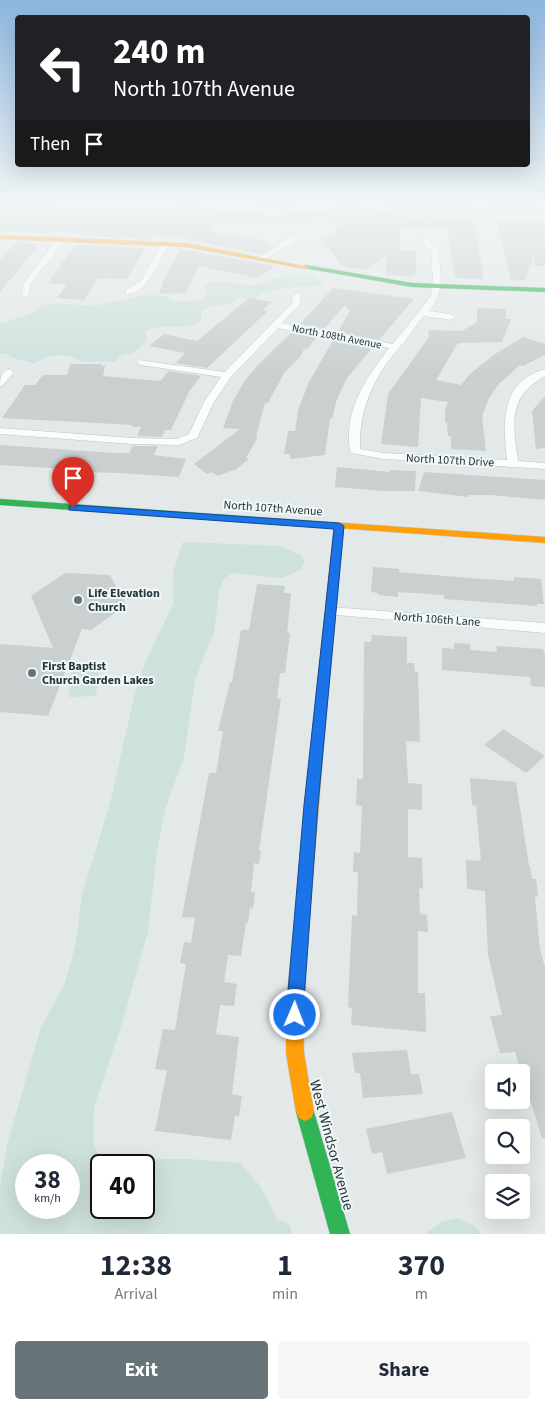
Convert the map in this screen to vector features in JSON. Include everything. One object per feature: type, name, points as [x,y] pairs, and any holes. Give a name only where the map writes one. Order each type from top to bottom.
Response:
[{"type":"street","points":[[25,295],[27,284],[44,262]]},
{"type":"street","points":[[129,292],[144,282],[156,262]]},
{"type":"street","points":[[270,262],[375,280],[436,286],[545,290]]},
{"type":"street","points":[[396,347],[435,296],[435,262]]},
{"type":"street","points":[[0,430],[179,442],[193,436],[209,402],[227,375],[237,362],[278,325],[296,304],[297,295]]},
{"type":"street","points":[[422,313],[451,317]]},
{"type":"street","name":"North 108th Avenue","points":[[278,325],[396,347]]},
{"type":"street","name":"North 107th Drive","points":[[396,347],[378,368],[359,402],[355,419],[355,451],[384,456],[545,466]]},
{"type":"street","points":[[141,362],[227,375]]},
{"type":"street","points":[[0,383],[8,372]]},
{"type":"street","points":[[513,464],[508,421],[510,406],[521,388],[545,372]]},
{"type":"street","name":"North 107th Avenue","points":[[0,502],[545,540]]},
{"type":"street","name":"West Windsor Avenue","points":[[339,526],[295,996],[294,1053],[306,1116],[340,1234]]},
{"type":"street","name":"North 106th Lane","points":[[330,611],[545,628]]},
{"type":"shaded area","points":[[291,274],[314,276],[324,284],[313,287],[284,288],[262,293],[256,298],[240,297],[228,305],[211,306],[201,312],[202,319],[190,326],[159,327],[145,332],[148,340],[134,352],[120,356],[116,361],[84,362],[70,356],[60,355],[46,357],[34,364],[13,358],[7,354],[0,354],[0,323],[30,314],[42,305],[56,303],[94,306],[146,295],[166,296],[172,300],[188,302],[204,298],[208,293],[204,288],[212,282],[223,281],[253,285]]},
{"type":"shaded area","points":[[183,542],[279,546],[301,555],[305,561],[300,570],[282,578],[232,573],[224,579],[219,591],[214,634],[195,681],[184,757],[165,810],[157,851],[148,931],[123,1020],[94,1107],[93,1141],[97,1153],[100,1154],[90,1154],[90,1219],[155,1219],[155,1159],[188,1159],[240,1163],[260,1186],[277,1219],[289,1224],[292,1234],[0,1234],[0,1185],[7,1145],[41,1027],[64,986],[76,943],[82,894],[110,804],[134,697],[145,663],[173,604],[173,572]]},
{"type":"shaded area","points":[[99,669],[96,696],[68,697],[72,670]]},
{"type":"shaded area","points":[[458,1218],[476,1227],[481,1234],[425,1234],[441,1222]]},
{"type":"building","points":[[0,262],[25,262],[0,292]]},
{"type":"building","points":[[63,262],[137,262],[127,279],[98,278],[84,300],[57,298],[67,284],[48,283]]},
{"type":"building","points":[[174,262],[250,262],[275,266],[257,278],[199,266],[186,293],[159,294],[164,279]]},
{"type":"building","points":[[339,262],[377,262],[365,270],[342,266]]},
{"type":"building","points":[[386,262],[416,262],[416,274],[413,274],[414,276],[386,275]]},
{"type":"building","points":[[452,262],[481,262],[484,279],[455,278]]},
{"type":"building","points":[[506,262],[532,262],[525,280],[511,280]]},
{"type":"building","points":[[535,262],[545,262],[545,266],[535,266]]},
{"type":"building","points":[[333,288],[414,299],[379,340],[338,332],[350,311],[344,306],[324,329],[300,324]]},
{"type":"building","points":[[249,298],[272,302],[263,310],[268,311],[207,368],[176,363],[185,353],[149,346],[164,334],[197,341]]},
{"type":"building","points":[[477,308],[506,309],[506,319],[511,319],[502,342],[458,343],[436,380],[461,385],[470,374],[495,354],[523,337],[545,344],[545,355],[523,366],[520,365],[498,385],[489,398],[482,416],[486,451],[451,449],[451,436],[448,436],[447,423],[445,423],[445,411],[448,402],[421,398],[418,447],[381,444],[388,394],[429,337],[428,330],[462,331],[477,322]]},
{"type":"building","points":[[292,332],[317,337],[284,373],[268,403],[265,403],[256,437],[258,437],[246,458],[249,459],[236,469],[218,476],[212,472],[207,474],[194,464],[240,429],[223,428],[233,401],[244,382],[259,364]]},
{"type":"building","points":[[333,340],[373,347],[347,378],[337,399],[332,419],[330,418],[325,455],[291,459],[289,454],[284,454],[288,431],[295,431],[298,410],[309,382]]},
{"type":"building","points":[[70,364],[102,364],[102,366],[105,366],[103,376],[124,378],[160,381],[169,371],[201,376],[190,390],[171,430],[165,430],[162,437],[137,436],[141,427],[132,427],[133,425],[2,418],[25,385],[35,385],[43,375],[67,375]]},
{"type":"building","points":[[545,396],[545,448],[536,449],[532,411]]},
{"type":"building","points":[[0,445],[113,453],[129,453],[133,446],[158,446],[154,455],[186,459],[179,477],[83,472],[84,470],[0,465]]},
{"type":"building","points":[[337,467],[390,472],[390,470],[416,471],[415,491],[383,491],[335,487]]},
{"type":"building","points":[[424,472],[545,480],[545,500],[490,495],[468,495],[469,497],[418,491]]},
{"type":"building","points":[[373,567],[399,569],[399,572],[469,578],[514,581],[514,577],[541,579],[544,604],[537,604],[537,606],[444,599],[444,595],[398,592],[398,597],[378,595],[378,593],[371,592]]},
{"type":"building","points":[[65,573],[110,575],[126,605],[91,630],[82,629],[48,716],[0,712],[0,644],[53,648],[31,596]]},
{"type":"building","points":[[257,584],[285,586],[284,593],[291,593],[287,633],[290,633],[285,673],[280,673],[277,699],[281,699],[259,851],[261,851],[259,864],[254,863],[251,892],[255,892],[253,909],[250,908],[248,923],[246,923],[241,956],[228,955],[224,982],[237,984],[234,1006],[220,1005],[216,1034],[239,1037],[232,1094],[242,1096],[239,1116],[235,1116],[231,1140],[155,1131],[167,1070],[155,1069],[163,1029],[175,1030],[186,964],[180,963],[184,942],[191,943],[195,918],[182,917],[209,773],[216,773],[223,731],[218,731],[230,682],[232,683],[241,630],[249,630]]},
{"type":"building","points":[[372,635],[407,637],[407,663],[414,663],[415,672],[418,672],[420,742],[406,741],[408,783],[422,784],[422,810],[408,809],[408,857],[422,858],[423,889],[419,888],[420,914],[427,915],[428,932],[418,931],[418,993],[425,993],[426,1032],[351,1025],[352,1008],[348,1007],[352,915],[357,916],[358,872],[353,872],[354,852],[360,853],[362,806],[356,805],[357,779],[363,779],[364,642],[371,642]]},
{"type":"building","points":[[454,643],[470,644],[470,650],[497,652],[496,646],[543,649],[545,655],[545,687],[531,686],[530,677],[442,670],[442,648],[454,649]]},
{"type":"building","points":[[503,729],[545,756],[526,773],[484,745]]},
{"type":"building","points":[[470,778],[516,782],[529,866],[532,879],[536,879],[538,897],[535,896],[540,950],[545,967],[545,1138],[542,1138],[530,1100],[530,1064],[519,1064],[515,1052],[500,1053],[490,1016],[502,1015],[488,954],[485,891],[467,889],[466,860],[481,861],[476,806],[472,805]]},
{"type":"building","points":[[407,1050],[411,1074],[419,1074],[423,1094],[363,1098],[360,1073],[355,1073],[352,1053]]},
{"type":"building","points":[[452,1112],[466,1158],[387,1174],[382,1152],[372,1154],[366,1129]]},
{"type":"traffic: fast","points":[[306,267],[412,285],[545,290]]},
{"type":"traffic: fast","points":[[0,502],[257,520]]},
{"type":"traffic: fast","points":[[305,1112],[340,1234]]},
{"type":"traffic: slow","points":[[276,262],[306,267]]},
{"type":"traffic: slow","points":[[257,520],[545,540]]},
{"type":"traffic: slow","points":[[305,1112],[295,1053],[295,996],[322,695]]},
{"type":"traffic: jam","points":[[322,695],[339,526]]},
{"type":"place","name":"Life Elevation Church","points":[[78,600]]},
{"type":"place","name":"First Baptist Church Garden Lakes","points":[[32,673]]},
{"type":"route","points":[[73,508],[339,526],[311,805],[295,1015]]}]
